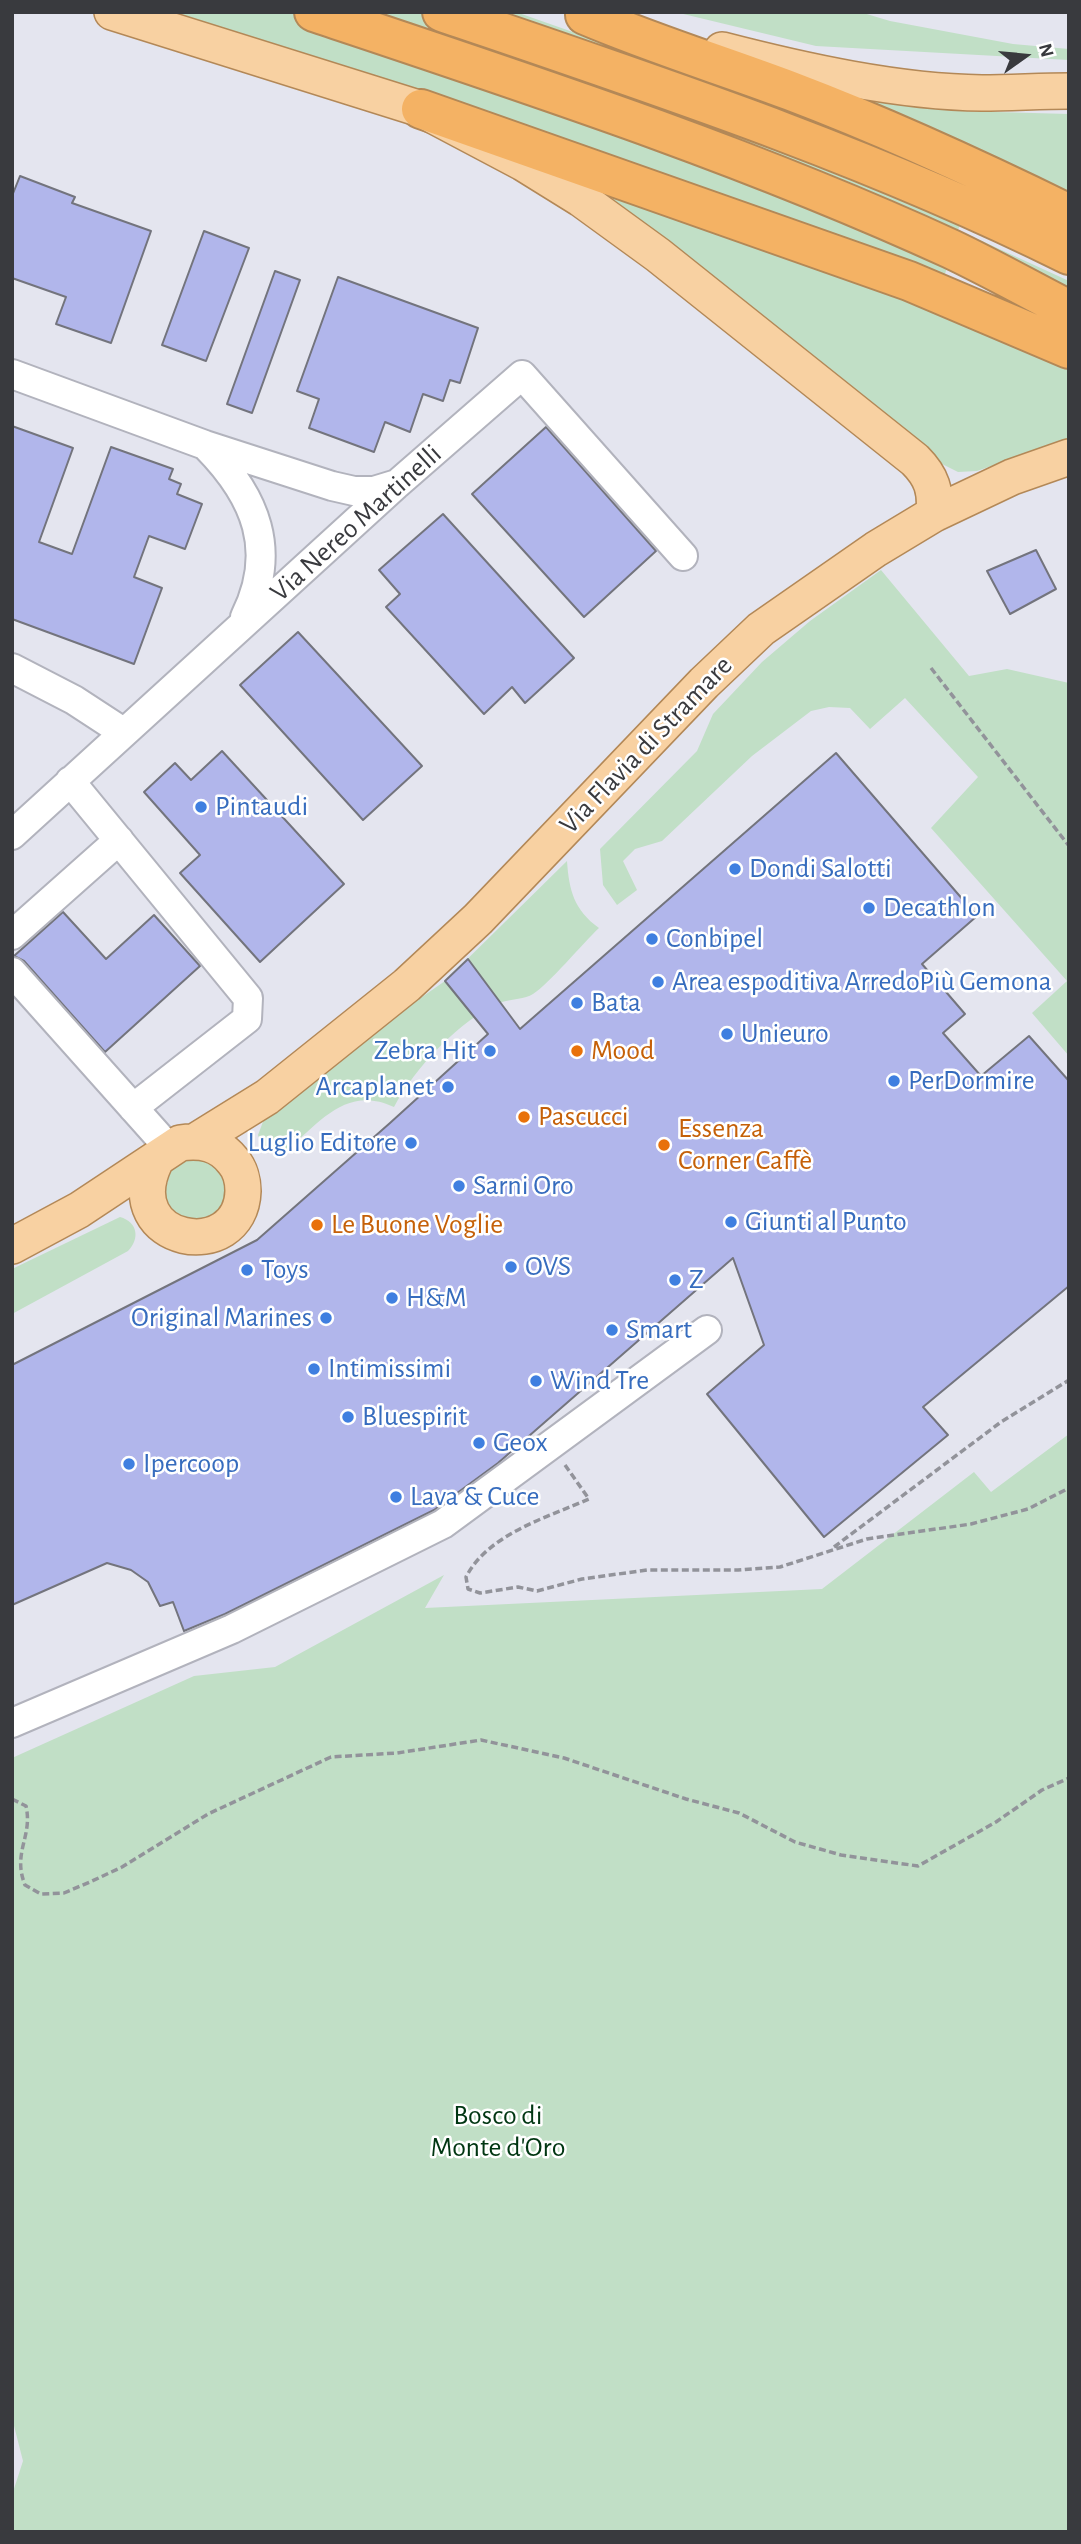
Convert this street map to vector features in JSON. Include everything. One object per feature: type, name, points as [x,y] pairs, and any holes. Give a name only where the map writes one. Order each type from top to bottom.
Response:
[{"type":"highway","points":[[314,12],[603,109],[758,167],[952,250],[1069,310]]},
{"type":"highway","points":[[442,12],[780,128],[968,205],[1069,255]]},
{"type":"highway","points":[[581,14],[646,41],[790,91],[937,149],[1069,214]]},
{"type":"highway","points":[[421,109],[896,277],[1069,349]]},
{"type":"main road","points":[[112,12],[421,109],[523,163],[581,199],[658,255],[915,460],[928,473],[936,493],[934,514]]},
{"type":"main road","points":[[581,14],[796,69],[980,93],[1069,90]]},
{"type":"main road","name":"Via Flavia di Stramare","points":[[12,1246],[79,1210],[173,1150],[267,1097],[407,985],[468,929],[704,682],[761,629],[866,556],[934,514],[1012,477],[1069,457]]},
{"type":"main road","name":"Via Flavia di Stramare","points":[[79,1210],[119,1202],[150,1208],[158,1222],[178,1235],[201,1238],[216,1233],[229,1224],[243,1198],[243,1185],[236,1163],[245,1132],[267,1097]]},
{"type":"main road","points":[[150,1208],[146,1192],[148,1176],[173,1150],[211,1144],[236,1163]]},
{"type":"street","points":[[12,374],[205,445],[354,491],[374,491],[397,484]]},
{"type":"street","name":"Via Nereo Martinelli","points":[[12,835],[397,484],[522,375],[683,556]]},
{"type":"street","points":[[205,445],[227,468],[244,493],[259,531],[262,566],[255,597],[240,627]]},
{"type":"street","points":[[12,668],[74,700],[123,732]]},
{"type":"street","points":[[70,781],[248,998],[247,1019],[133,1108]]},
{"type":"street","points":[[12,935],[119,840]]},
{"type":"street","points":[[12,972],[173,1150]]},
{"type":"street","points":[[12,1723],[232,1629],[443,1524],[707,1329]]},
{"type":"path","points":[[931,668],[1069,846]]},
{"type":"path","points":[[829,1550],[1001,1422],[1069,1380]]},
{"type":"path","points":[[563,1463],[589,1499],[513,1534],[480,1557],[466,1577],[468,1589],[480,1593],[518,1587],[537,1591],[582,1579],[647,1570],[780,1567],[829,1550],[907,1531],[971,1524],[1028,1509],[1069,1488]]},
{"type":"path","points":[[12,1799],[26,1806],[29,1821],[18,1868],[25,1885],[41,1894],[64,1893],[112,1872],[208,1814],[331,1757],[397,1753],[481,1740],[564,1758],[686,1799],[739,1812],[794,1842],[841,1855],[918,1866],[996,1822],[1042,1790],[1069,1778]]},
{"type":"path","points":[[12,2390],[12,2408]]},
{"type":"green space","points":[[171,12],[516,12],[800,112],[974,187],[944,277]]},
{"type":"green space","points":[[675,12],[860,12],[890,21],[1013,44],[1069,49],[1069,60],[816,46]]},
{"type":"green space","points":[[838,89],[960,111],[1069,114],[1069,198]]},
{"type":"green space","points":[[588,185],[1037,348],[1069,366],[1069,439],[977,471],[958,472],[930,458]]},
{"type":"green space","points":[[962,232],[1069,281],[1069,297]]},
{"type":"green space","points":[[881,570],[969,676],[1007,669],[1069,683],[1069,1056],[1032,1013],[1067,981],[931,828],[978,777],[905,698],[870,729],[850,708],[829,707],[811,711],[752,756],[662,841],[635,849],[623,861],[637,890],[617,905],[603,885],[600,849],[697,751],[713,714],[762,662],[810,621]]},
{"type":"green space","points":[[567,861],[574,899],[584,914],[599,928],[548,982],[530,996],[502,1002],[486,1010],[455,1032],[426,1061],[394,1107],[377,1101],[348,1103],[323,1118],[287,1150],[277,1152],[262,1144],[258,1135],[264,1119],[386,1022],[445,981]]},
{"type":"green space","points":[[190,1159],[206,1162],[218,1170],[225,1190],[222,1207],[217,1214],[206,1219],[185,1222],[163,1199],[171,1169]]},
{"type":"green space","points":[[120,1217],[131,1223],[135,1231],[134,1241],[128,1251],[12,1314],[12,1269]]},
{"type":"green space","name":"Bosco di Monte d'Oro","points":[[1069,1434],[1069,2532],[12,2532],[12,2495],[23,2461],[12,2418],[12,1758],[194,1676],[275,1667],[444,1575],[425,1608],[822,1589],[974,1472],[991,1492]]},
{"type":"building","points":[[20,176],[75,197],[72,203],[151,231],[111,343],[56,324],[66,297],[12,278],[12,196]]},
{"type":"building","points":[[204,231],[249,248],[206,361],[162,345]]},
{"type":"building","points":[[275,271],[300,280],[252,413],[227,404]]},
{"type":"building","points":[[338,277],[478,328],[460,383],[450,380],[443,401],[423,394],[410,432],[385,422],[374,452],[309,428],[319,399],[297,391]]},
{"type":"building","points":[[12,426],[73,448],[39,542],[72,554],[111,447],[173,469],[169,479],[181,484],[177,494],[202,504],[185,549],[149,536],[134,577],[162,588],[134,664],[12,619]]},
{"type":"building","points":[[546,427],[656,551],[584,617],[472,494]]},
{"type":"building","points":[[443,514],[574,658],[525,703],[512,687],[484,714],[386,607],[400,594],[379,570]]},
{"type":"building","points":[[1036,550],[1056,589],[1010,614],[987,571]]},
{"type":"building","points":[[298,632],[422,766],[363,820],[240,685]]},
{"type":"building","points":[[222,751],[344,884],[260,962],[180,873],[200,855],[144,792],[175,763],[191,780]]},
{"type":"building","points":[[836,753],[977,916],[922,964],[965,1014],[943,1033],[981,1076],[1029,1036],[1069,1081],[1069,1286],[923,1407],[948,1435],[824,1537],[707,1394],[764,1345],[733,1258],[498,1463],[434,1510],[225,1614],[184,1631],[173,1602],[160,1606],[148,1582],[131,1570],[107,1563],[12,1605],[12,1365],[257,1240],[390,1123],[488,1034],[445,981],[468,959],[520,1029]]},
{"type":"building","points":[[63,912],[106,959],[154,915],[200,966],[105,1052],[24,961],[14,956]]},
{"type":"place","name":"Pintaudi","points":[[201,807]]},
{"type":"place","name":"Dondi Salotti","points":[[735,869]]},
{"type":"place","name":"Decathlon","points":[[869,908]]},
{"type":"place","name":"Conbipel","points":[[652,939]]},
{"type":"place","name":"Area espoditiva ArredoPiù Gemona","points":[[658,982]]},
{"type":"place","name":"Bata","points":[[577,1003]]},
{"type":"place","name":"Unieuro","points":[[727,1034]]},
{"type":"place","name":"Zebra Hit","points":[[490,1051]]},
{"type":"place","name":"Mood","points":[[577,1051]]},
{"type":"place","name":"PerDormire","points":[[894,1081]]},
{"type":"place","name":"Arcaplanet","points":[[448,1087]]},
{"type":"place","name":"Pascucci","points":[[524,1117]]},
{"type":"place","name":"Luglio Editore","points":[[411,1143]]},
{"type":"place","name":"Essenza Corner Caffè","points":[[664,1145]]},
{"type":"place","name":"Sarni Oro","points":[[459,1186]]},
{"type":"place","name":"Giunti al Punto","points":[[731,1222]]},
{"type":"place","name":"Le Buone Voglie","points":[[317,1225]]},
{"type":"place","name":"OVS","points":[[511,1267]]},
{"type":"place","name":"Toys","points":[[247,1270]]},
{"type":"place","name":"Z","points":[[675,1280]]},
{"type":"place","name":"H&M","points":[[392,1298]]},
{"type":"place","name":"Original Marines","points":[[326,1318]]},
{"type":"place","name":"Smart","points":[[612,1330]]},
{"type":"place","name":"Intimissimi","points":[[314,1369]]},
{"type":"place","name":"Wind Tre","points":[[536,1381]]},
{"type":"place","name":"Bluespirit","points":[[348,1417]]},
{"type":"place","name":"Geox","points":[[479,1443]]},
{"type":"place","name":"Ipercoop","points":[[129,1464]]},
{"type":"place","name":"Lava & Cuce","points":[[396,1497]]}]
